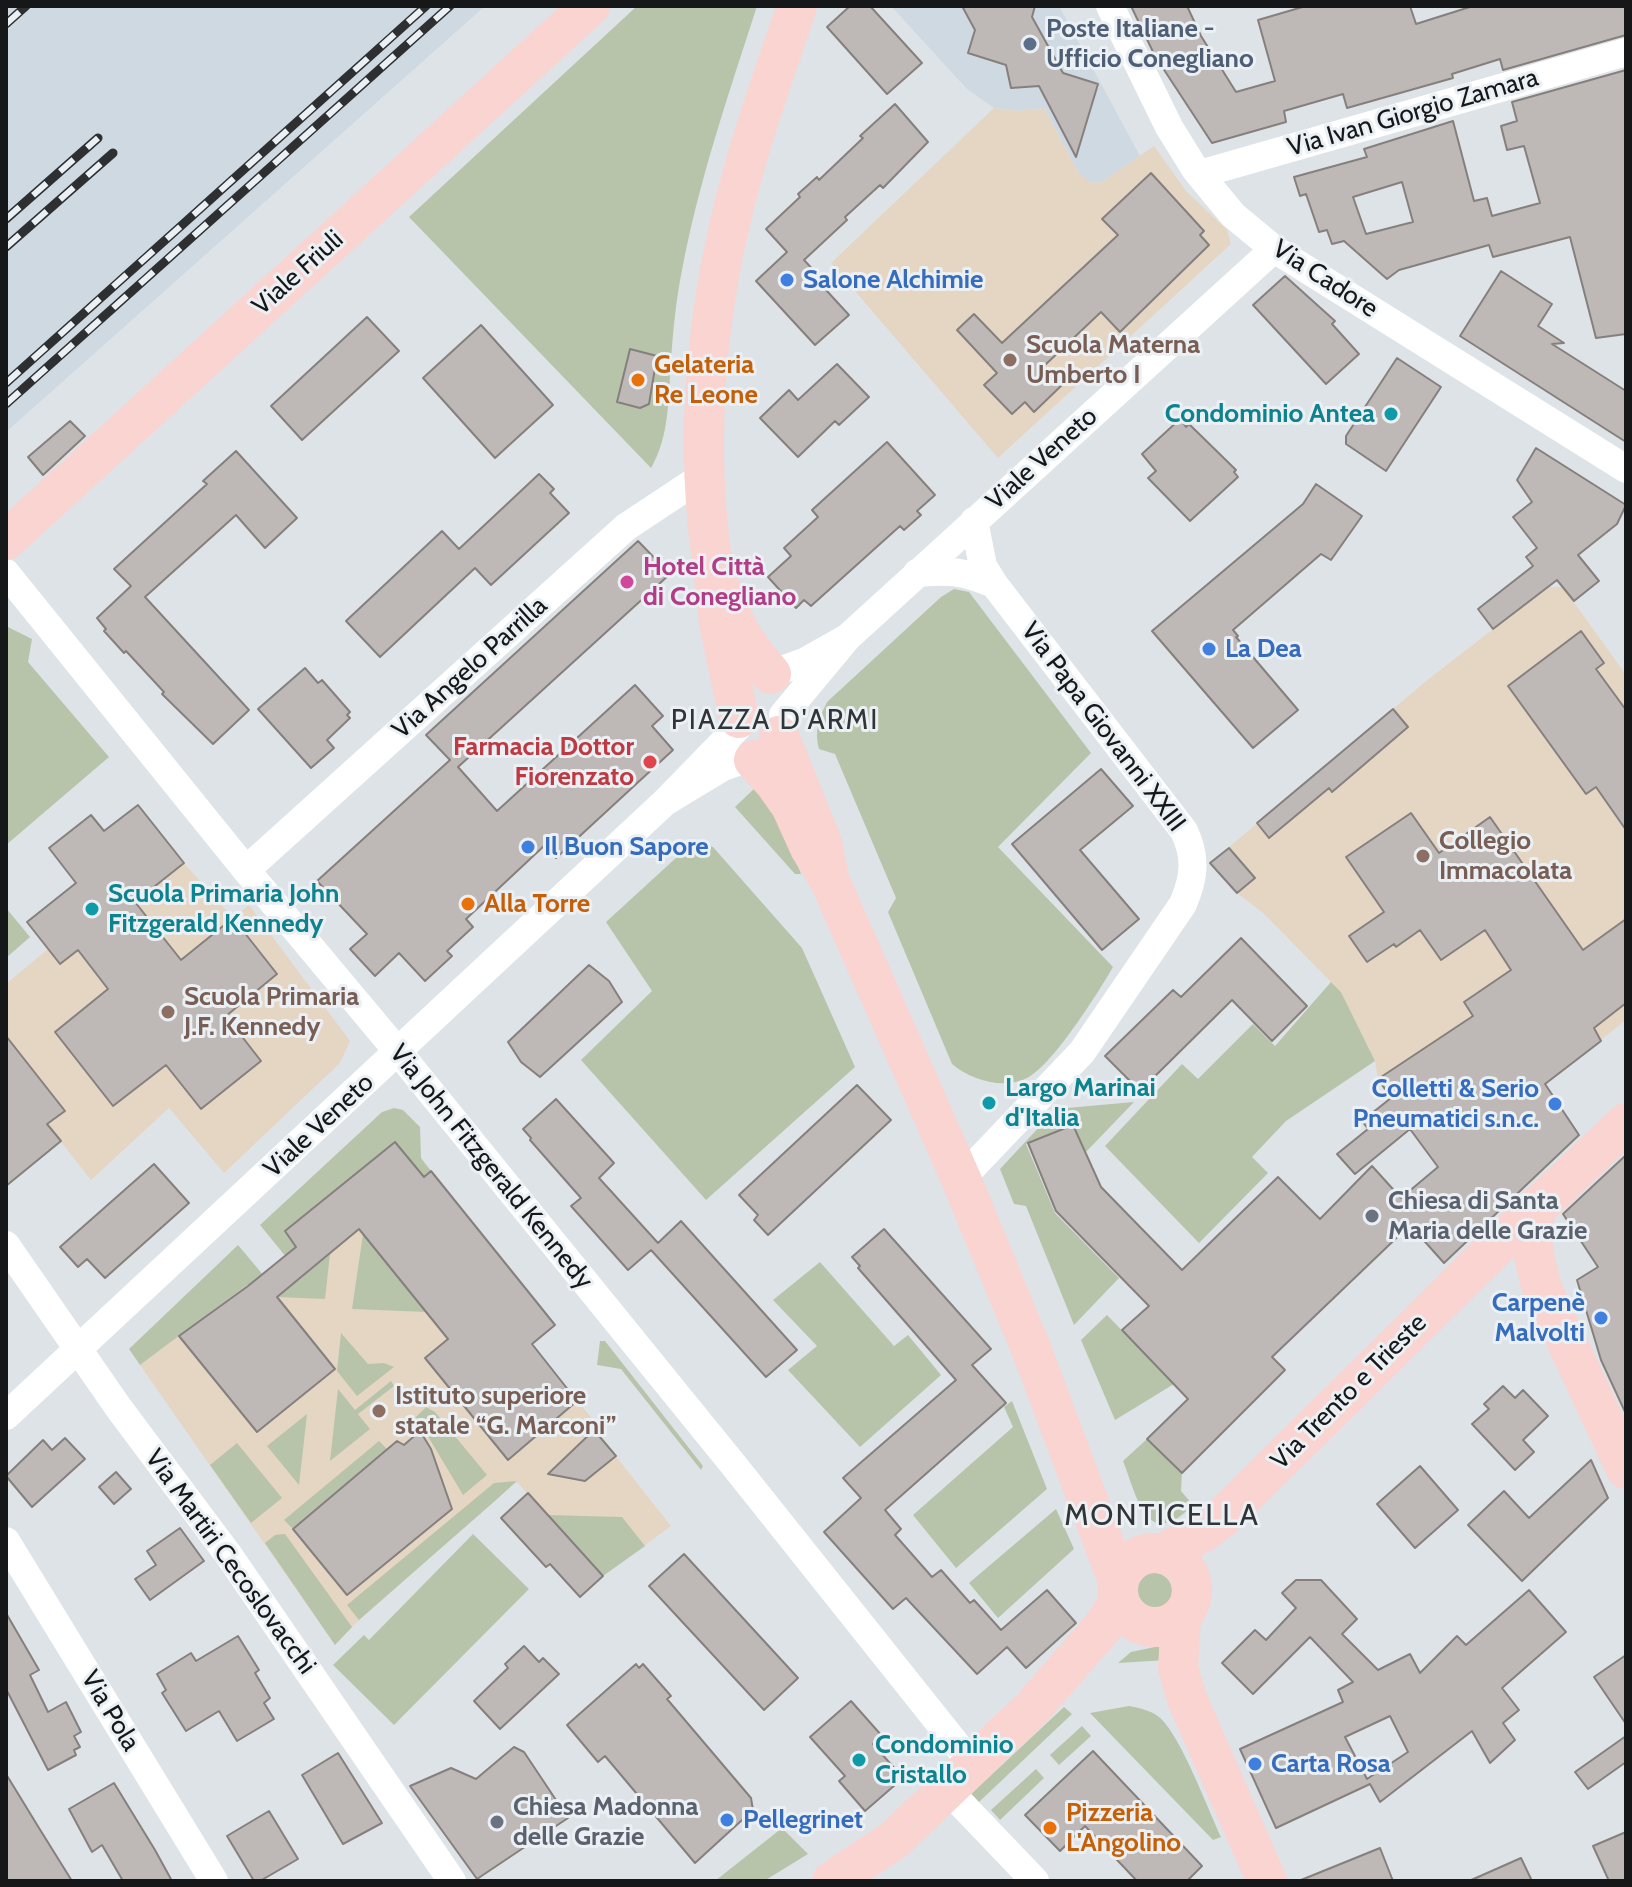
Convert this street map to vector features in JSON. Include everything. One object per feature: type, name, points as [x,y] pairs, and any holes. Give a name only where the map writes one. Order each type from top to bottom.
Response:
[{"type":"street","name":"Viale Friuli","points":[[6,540],[590,6]]},
{"type":"street","points":[[797,6],[744,168],[721,269],[704,405],[703,476],[719,623],[774,782],[791,806],[810,848],[829,879],[961,1179],[1034,1356],[1125,1529],[1151,1587],[1187,1699],[1267,1881]]},
{"type":"street","name":"Via Cadore","points":[[1110,6],[1169,127],[1200,174],[1233,215],[1274,249],[1626,469]]},
{"type":"street","name":"Via Ivan Giorgio Zamara","points":[[1200,174],[1626,52]]},
{"type":"street","name":"Viale Veneto","points":[[6,1416],[665,802],[757,736],[847,638],[1274,249]]},
{"type":"street","name":"Via Angelo Parrilla","points":[[246,870],[626,527],[703,476]]},
{"type":"street","name":"Via Papa Giovanni XXIII","points":[[961,1179],[1082,1052],[1154,951],[1183,904],[1193,879],[1191,846],[1184,831],[994,584],[983,566],[974,521]]},
{"type":"street","points":[[713,568],[734,626],[750,651],[785,689],[757,736]]},
{"type":"street","points":[[917,573],[953,570],[994,584]]},
{"type":"street","name":"Via John Fitzgerald Kennedy","points":[[6,573],[246,870],[399,1053],[960,1776],[1035,1881]]},
{"type":"street","name":"Viale Veneto","points":[[771,674],[806,661],[847,638]]},
{"type":"street","name":"Via Trento e Trieste","points":[[832,1881],[894,1840],[1032,1708],[1075,1684],[1151,1587],[1205,1531],[1224,1516],[1474,1268],[1626,1123]]},
{"type":"street","points":[[1535,1210],[1533,1251],[1541,1286],[1626,1469]]},
{"type":"street","name":"Via Martiri Cecoslovacchi","points":[[6,1245],[118,1407],[230,1557],[452,1880]]},
{"type":"street","points":[[1474,1268],[1511,1265],[1522,1268],[1541,1286]]},
{"type":"street","name":"Via Pola","points":[[6,1541],[214,1881]]},
{"type":"shaded area","points":[[6,6],[485,6],[6,432]]},
{"type":"shaded area","points":[[891,6],[1059,6],[1140,156],[1102,182],[1084,180],[1044,108],[1018,111],[994,108],[967,89]]},
{"type":"shaded area","name":"Scuola Materna Umberto I","points":[[994,108],[1018,111],[1044,108],[1078,172],[1091,183],[1102,182],[1154,146],[1186,191],[1227,230],[1231,244],[998,458],[831,263]]},
{"type":"shaded area","name":"Collegio Immacolata","points":[[1548,587],[1563,587],[1626,675],[1626,1020],[1559,1073],[1416,1134],[1378,1079],[1375,1061],[1341,992],[1263,913],[1237,893],[1210,863],[1431,677]]},
{"type":"shaded area","name":"Scuola Primaria J.F. Kennedy","points":[[138,805],[233,918],[249,905],[350,1041],[340,1063],[224,1173],[169,1108],[91,1180],[61,1142],[14,1180],[6,1170],[6,984],[48,949],[27,922],[76,883],[49,848],[91,815],[105,831]]},
{"type":"shaded area","name":"Istituto superiore statale “G. Marconi”","points":[[395,1142],[424,1177],[431,1171],[555,1325],[532,1344],[602,1431],[599,1435],[671,1526],[603,1576],[516,1481],[335,1645],[140,1365],[247,1285],[273,1288],[262,1274],[285,1256],[295,1268],[285,1231]]},
{"type":"green space","points":[[637,6],[757,6],[715,137],[689,236],[676,304],[665,429],[651,468],[409,217]]},
{"type":"green space","points":[[954,589],[969,592],[1091,753],[998,847],[1113,967],[1074,1028],[1049,1059],[1037,1071],[1018,1082],[988,1082],[968,1075],[952,1064],[888,912],[896,898],[835,754],[819,749],[817,736],[827,702],[941,597]]},
{"type":"green space","points":[[6,626],[32,639],[28,662],[109,757],[6,845]]},
{"type":"green space","points":[[758,785],[786,833],[801,874],[795,874],[735,807]]},
{"type":"green space","points":[[701,843],[713,847],[802,948],[855,1067],[706,1200],[581,1060],[652,991],[606,922],[689,846]]},
{"type":"green space","points":[[6,908],[30,937],[6,958]]},
{"type":"green space","points":[[1331,982],[1341,992],[1375,1061],[1286,1121],[1252,1157],[1268,1173],[1199,1243],[1105,1146],[1182,1064],[1198,1079],[1253,1024],[1275,1046]]},
{"type":"green space","points":[[1134,1102],[1084,1154],[1073,1125],[1026,1144],[1055,1213],[1119,1278],[1074,1325],[1026,1206],[1014,1204],[1000,1169],[1056,1109]]},
{"type":"green space","points":[[394,1108],[403,1110],[420,1127],[421,1158],[431,1171],[424,1177],[395,1143],[285,1231],[306,1260],[295,1268],[260,1225],[382,1112]]},
{"type":"green space","points":[[363,1234],[426,1312],[352,1309]]},
{"type":"green space","points":[[238,1245],[274,1288],[259,1299],[247,1285],[140,1365],[129,1349]]},
{"type":"green space","points":[[330,1254],[325,1299],[277,1297]]},
{"type":"green space","points":[[820,1262],[894,1346],[908,1335],[941,1375],[860,1447],[788,1370],[817,1346],[773,1300]]},
{"type":"green space","points":[[1107,1315],[1174,1384],[1115,1420],[1081,1340]]},
{"type":"green space","points":[[341,1333],[368,1364],[384,1363],[394,1367],[357,1396],[337,1371]]},
{"type":"green space","points":[[600,1341],[605,1341],[703,1466],[701,1470],[621,1369],[597,1365]]},
{"type":"green space","points":[[391,1381],[394,1386],[358,1414],[370,1429],[330,1461],[338,1389],[355,1410]]},
{"type":"green space","points":[[1012,1401],[1047,1489],[956,1568],[913,1515],[1013,1427],[1004,1407]]},
{"type":"green space","points":[[426,1407],[435,1412],[487,1475],[463,1495],[426,1433],[413,1420]]},
{"type":"green space","points":[[307,1414],[299,1485],[267,1446]]},
{"type":"green space","points":[[1147,1439],[1182,1473],[1181,1491],[1193,1505],[1177,1518],[1164,1523],[1154,1522],[1146,1515],[1123,1461]]},
{"type":"green space","points":[[379,1441],[388,1450],[293,1529],[284,1520]]},
{"type":"green space","points":[[237,1443],[282,1498],[251,1523],[210,1465]]},
{"type":"green space","points":[[517,1481],[359,1620],[347,1605],[494,1483]]},
{"type":"green space","points":[[1056,1509],[1074,1549],[998,1618],[969,1583]]},
{"type":"green space","points":[[547,1515],[622,1517],[645,1546],[603,1576]]},
{"type":"green space","points":[[285,1534],[352,1627],[335,1645],[265,1543],[275,1535]]},
{"type":"green space","points":[[473,1534],[529,1589],[394,1725],[333,1665],[364,1635],[369,1640]]},
{"type":"green space","points":[[1154,1573],[1167,1578],[1172,1591],[1167,1604],[1154,1609],[1141,1604],[1136,1591],[1141,1578]]},
{"type":"green space","points":[[1169,1644],[1167,1660],[1118,1663],[1131,1652]]},
{"type":"green space","points":[[1129,1706],[1152,1713],[1167,1726],[1184,1755],[1221,1837],[1213,1840],[1090,1713]]},
{"type":"green space","points":[[1064,1707],[1072,1714],[979,1802],[971,1794]]},
{"type":"green space","points":[[1082,1726],[1091,1736],[1059,1765],[1050,1755]]},
{"type":"green space","points":[[1036,1769],[1044,1778],[1000,1820],[991,1810]]},
{"type":"green space","points":[[782,1828],[808,1854],[764,1881],[715,1881]]},
{"type":"building","points":[[850,6],[870,6],[922,63],[887,94],[827,27]]},
{"type":"building","points":[[962,6],[1035,6],[1032,17],[1063,73],[1098,84],[1076,157],[1039,86],[1011,88],[1006,65],[968,53],[975,30]]},
{"type":"building","points":[[1131,6],[1187,6],[1201,36],[1236,92],[1275,81],[1258,20],[1306,6],[1410,6],[1416,24],[1473,6],[1626,6],[1626,35],[1503,70],[1500,59],[1452,74],[1453,78],[1347,108],[1343,94],[1284,111],[1286,122],[1212,143],[1155,56]]},
{"type":"building","points":[[1626,70],[1626,334],[1596,338],[1570,237],[1493,257],[1489,245],[1399,270],[1387,279],[1344,241],[1332,244],[1327,230],[1319,232],[1306,194],[1300,196],[1294,177],[1367,157],[1364,149],[1453,121],[1474,201],[1487,198],[1492,216],[1540,203],[1524,146],[1507,150],[1501,126],[1517,121],[1512,102]],"holes":[[[1402,182],[1413,222],[1366,234],[1353,197]]]},
{"type":"building","points":[[895,104],[928,142],[883,188],[880,185],[845,217],[847,220],[804,260],[849,315],[815,345],[756,281],[787,252],[766,229],[800,197],[798,194],[817,177],[819,180]]},
{"type":"building","points":[[1151,173],[1204,231],[1200,235],[1209,245],[1120,332],[1101,312],[1044,366],[1062,385],[1034,412],[1025,402],[1012,414],[984,385],[997,373],[957,330],[974,314],[1002,343],[1118,235],[1102,219]]},
{"type":"building","points":[[1501,271],[1552,304],[1538,326],[1564,343],[1552,344],[1626,391],[1626,442],[1460,336]]},
{"type":"building","points":[[1285,276],[1335,321],[1332,324],[1359,354],[1326,384],[1253,305]]},
{"type":"building","points":[[367,317],[399,351],[302,440],[271,406]]},
{"type":"building","points":[[481,325],[553,405],[495,458],[423,378]]},
{"type":"building","points":[[630,349],[657,356],[649,404],[640,408],[617,402]]},
{"type":"building","name":"Condominio Antea","points":[[1397,358],[1441,387],[1386,471],[1346,444],[1346,436]]},
{"type":"building","points":[[837,364],[869,397],[839,425],[835,421],[798,457],[760,418],[789,390],[798,400]]},
{"type":"building","points":[[1180,419],[1236,470],[1234,472],[1238,477],[1190,521],[1148,478],[1156,471],[1142,454]]},
{"type":"building","points":[[70,421],[85,436],[43,475],[28,457]]},
{"type":"building","points":[[887,442],[935,495],[917,511],[921,515],[904,530],[900,526],[811,606],[804,600],[796,608],[768,577],[791,556],[784,548],[818,517],[812,510]]},
{"type":"building","points":[[1536,448],[1626,505],[1617,524],[1578,555],[1599,581],[1574,601],[1557,580],[1493,629],[1478,609],[1533,566],[1526,557],[1537,548],[1513,517],[1532,502],[1517,480]]},
{"type":"building","points":[[236,451],[297,518],[265,548],[236,515],[145,597],[249,710],[213,744],[162,694],[164,692],[126,651],[124,653],[97,618],[131,586],[114,569],[207,484],[203,481]]},
{"type":"building","points":[[539,474],[554,489],[550,493],[569,513],[491,585],[475,568],[380,657],[346,621],[442,531],[459,549]]},
{"type":"building","points":[[1316,484],[1362,516],[1331,560],[1321,554],[1233,630],[1298,710],[1253,748],[1152,631],[1303,504]]},
{"type":"building","points":[[638,541],[670,574],[458,767],[497,811],[635,685],[663,716],[652,726],[673,750],[556,858],[545,845],[466,919],[473,927],[447,951],[452,956],[425,981],[399,953],[375,976],[350,949],[367,934],[317,881],[450,760],[426,735]]},
{"type":"building","points":[[1581,631],[1604,663],[1596,669],[1626,710],[1626,830],[1596,787],[1586,794],[1508,686]]},
{"type":"building","points":[[305,668],[318,683],[322,680],[350,712],[347,715],[350,718],[327,740],[334,748],[311,768],[258,709]]},
{"type":"building","points":[[1393,709],[1408,727],[1332,792],[1329,788],[1269,838],[1257,823]]},
{"type":"building","points":[[1101,769],[1133,806],[1080,850],[1139,919],[1102,950],[1012,844]]},
{"type":"building","points":[[138,805],[184,863],[135,902],[181,960],[233,918],[277,974],[226,1016],[261,1061],[201,1109],[166,1065],[113,1106],[55,1032],[108,989],[78,950],[60,964],[27,922],[76,883],[49,848],[91,815],[104,831]]},
{"type":"building","points":[[1411,813],[1439,853],[1490,817],[1583,950],[1626,919],[1626,1003],[1594,1028],[1601,1041],[1545,1084],[1579,1135],[1444,1263],[1410,1225],[1272,1357],[1285,1370],[1182,1473],[1147,1439],[1188,1399],[1122,1330],[1149,1306],[1056,1211],[1028,1143],[1073,1125],[1101,1187],[1182,1270],[1278,1177],[1320,1219],[1372,1166],[1401,1198],[1438,1167],[1410,1129],[1355,1174],[1337,1154],[1368,1129],[1362,1121],[1391,1098],[1378,1079],[1473,1016],[1464,1002],[1511,970],[1485,930],[1441,960],[1420,930],[1367,962],[1349,936],[1384,912],[1346,857]]},
{"type":"building","points":[[1229,848],[1255,878],[1237,893],[1210,863]]},
{"type":"building","points":[[1241,938],[1307,1006],[1272,1041],[1232,1000],[1140,1091],[1105,1056],[1173,990],[1181,997]]},
{"type":"building","points":[[589,965],[609,981],[622,1002],[540,1077],[521,1062],[508,1042]]},
{"type":"building","points":[[6,1036],[65,1111],[47,1124],[61,1141],[6,1186]]},
{"type":"building","points":[[857,1085],[891,1120],[768,1235],[754,1220],[758,1215],[739,1195]]},
{"type":"building","points":[[556,1099],[614,1163],[599,1178],[658,1243],[681,1221],[797,1350],[766,1377],[651,1250],[628,1270],[571,1206],[581,1198],[523,1129]]},
{"type":"building","points":[[395,1142],[424,1177],[431,1171],[555,1325],[532,1344],[577,1401],[508,1460],[425,1358],[448,1339],[359,1229],[277,1297],[335,1369],[257,1432],[179,1336],[296,1247],[285,1231]]},
{"type":"building","points":[[1626,1155],[1626,1414],[1601,1360],[1577,1280],[1598,1267],[1563,1214]]},
{"type":"building","points":[[154,1164],[189,1203],[105,1278],[87,1259],[78,1267],[60,1247]]},
{"type":"building","points":[[884,1229],[991,1349],[972,1365],[1006,1403],[885,1510],[901,1529],[895,1535],[932,1577],[941,1570],[970,1603],[974,1600],[1001,1630],[1047,1590],[1076,1623],[1026,1668],[1007,1647],[977,1674],[906,1598],[893,1609],[824,1532],[861,1498],[843,1478],[956,1380],[858,1268],[860,1266],[852,1257]]},
{"type":"building","points":[[1503,1386],[1515,1398],[1523,1390],[1548,1416],[1523,1440],[1534,1452],[1515,1470],[1472,1424],[1489,1409],[1484,1404]]},
{"type":"building","points":[[594,1430],[616,1456],[585,1481],[548,1474]]},
{"type":"building","points":[[420,1431],[431,1449],[452,1509],[347,1595],[293,1529],[397,1441],[404,1445]]},
{"type":"building","points":[[65,1438],[85,1459],[32,1507],[6,1476],[43,1440],[52,1450]]},
{"type":"building","points":[[1591,1460],[1608,1498],[1522,1581],[1468,1525],[1504,1491],[1529,1518]]},
{"type":"building","points":[[1420,1466],[1458,1510],[1415,1548],[1377,1504]]},
{"type":"building","points":[[116,1472],[131,1489],[114,1504],[99,1487]]},
{"type":"building","points":[[528,1493],[603,1576],[580,1597],[550,1564],[546,1567],[501,1518]]},
{"type":"building","points":[[180,1528],[204,1561],[150,1600],[135,1579],[156,1565],[147,1551]]},
{"type":"building","points":[[684,1554],[798,1678],[764,1710],[649,1586]]},
{"type":"building","points":[[1296,1580],[1321,1580],[1357,1619],[1342,1634],[1378,1670],[1410,1654],[1420,1673],[1457,1636],[1466,1645],[1529,1590],[1566,1632],[1502,1688],[1519,1710],[1503,1723],[1515,1740],[1490,1763],[1472,1731],[1380,1802],[1370,1784],[1276,1828],[1240,1749],[1343,1702],[1338,1690],[1353,1682],[1310,1637],[1253,1694],[1222,1663],[1255,1630],[1266,1640],[1296,1608],[1282,1593]],"holes":[[[1390,1716],[1408,1752],[1367,1779],[1345,1737]]]},
{"type":"building","points":[[6,1613],[39,1670],[30,1675],[48,1712],[66,1702],[81,1732],[74,1736],[80,1747],[74,1750],[76,1755],[48,1770],[6,1689]]},
{"type":"building","points":[[238,1636],[259,1670],[255,1673],[270,1698],[264,1703],[274,1719],[237,1741],[219,1711],[186,1731],[162,1693],[166,1690],[157,1674],[191,1653],[196,1661]]},
{"type":"building","points":[[524,1646],[539,1662],[543,1658],[559,1674],[500,1729],[474,1701],[508,1668],[505,1664]]},
{"type":"building","points":[[1626,1655],[1626,1724],[1594,1677]]},
{"type":"building","points":[[636,1664],[639,1668],[643,1664],[671,1696],[667,1699],[751,1798],[753,1810],[695,1863],[605,1756],[598,1762],[567,1725]]},
{"type":"building","name":"Condominio Cristallo","points":[[851,1701],[882,1736],[873,1744],[903,1778],[865,1811],[839,1781],[845,1776],[810,1737]]},
{"type":"building","points":[[1626,1736],[1626,1762],[1588,1789],[1575,1772]]},
{"type":"building","points":[[514,1747],[524,1752],[568,1818],[477,1879],[410,1786],[451,1768],[476,1779]]},
{"type":"building","points":[[1093,1751],[1202,1866],[1187,1881],[1137,1881],[1085,1826],[1060,1851],[1025,1815]]},
{"type":"building","points":[[338,1753],[382,1823],[343,1844],[302,1775]]},
{"type":"building","points":[[6,1774],[39,1828],[72,1881],[6,1881]]},
{"type":"building","points":[[114,1783],[172,1881],[123,1881],[102,1845],[92,1852],[69,1809]]},
{"type":"building","points":[[269,1811],[298,1859],[260,1881],[254,1881],[227,1836]]},
{"type":"building","points":[[1626,1832],[1626,1881],[1609,1881],[1593,1846]]},
{"type":"building","points":[[1380,1848],[1393,1881],[1301,1881],[1301,1880]]},
{"type":"building","points":[[1521,1858],[1532,1881],[1469,1881]]},
{"type":"railway","points":[[6,24],[26,6]]},
{"type":"railway","points":[[6,383],[426,6]]},
{"type":"railway","points":[[6,404],[450,6]]},
{"type":"railway","points":[[6,219],[98,138]]},
{"type":"railway","points":[[6,247],[113,153]]},
{"type":"place","name":"Poste Italiane - Ufficio Conegliano","points":[[1030,44]]},
{"type":"place","name":"Salone Alchimie","points":[[787,280]]},
{"type":"place","name":"Scuola Materna Umberto I","points":[[1010,360]]},
{"type":"place","name":"Gelateria Re Leone","points":[[638,380]]},
{"type":"place","name":"Condominio Antea","points":[[1391,414]]},
{"type":"place","name":"Hotel Città di Conegliano","points":[[627,582]]},
{"type":"place","name":"La Dea","points":[[1209,649]]},
{"type":"place","name":"Farmacia Dottor Fiorenzato","points":[[650,762]]},
{"type":"place","name":"Il Buon Sapore","points":[[528,847]]},
{"type":"place","name":"Collegio Immacolata","points":[[1423,856]]},
{"type":"place","name":"Alla Torre","points":[[468,904]]},
{"type":"place","name":"Scuola Primaria John Fitzgerald Kennedy","points":[[92,909]]},
{"type":"place","name":"Scuola Primaria J.F. Kennedy","points":[[168,1012]]},
{"type":"place","name":"Largo Marinai d'Italia","points":[[989,1103]]},
{"type":"place","name":"Colletti & Serio Pneumatici s.n.c.","points":[[1555,1104]]},
{"type":"place","name":"Chiesa di Santa Maria delle Grazie","points":[[1372,1216]]},
{"type":"place","name":"Carpenè Malvolti","points":[[1601,1318]]},
{"type":"place","name":"Istituto superiore statale “G. Marconi”","points":[[379,1411]]},
{"type":"place","name":"Condominio Cristallo","points":[[859,1760]]},
{"type":"place","name":"Carta Rosa","points":[[1255,1764]]},
{"type":"place","name":"Pellegrinet","points":[[727,1820]]},
{"type":"place","name":"Chiesa Madonna delle Grazie","points":[[497,1822]]},
{"type":"place","name":"Pizzeria L'Angolino","points":[[1050,1828]]},
{"type":"district","name":"PIAZZA D'ARMI","points":[[775,721]]},
{"type":"district","name":"MONTICELLA","points":[[1162,1516]]}]
